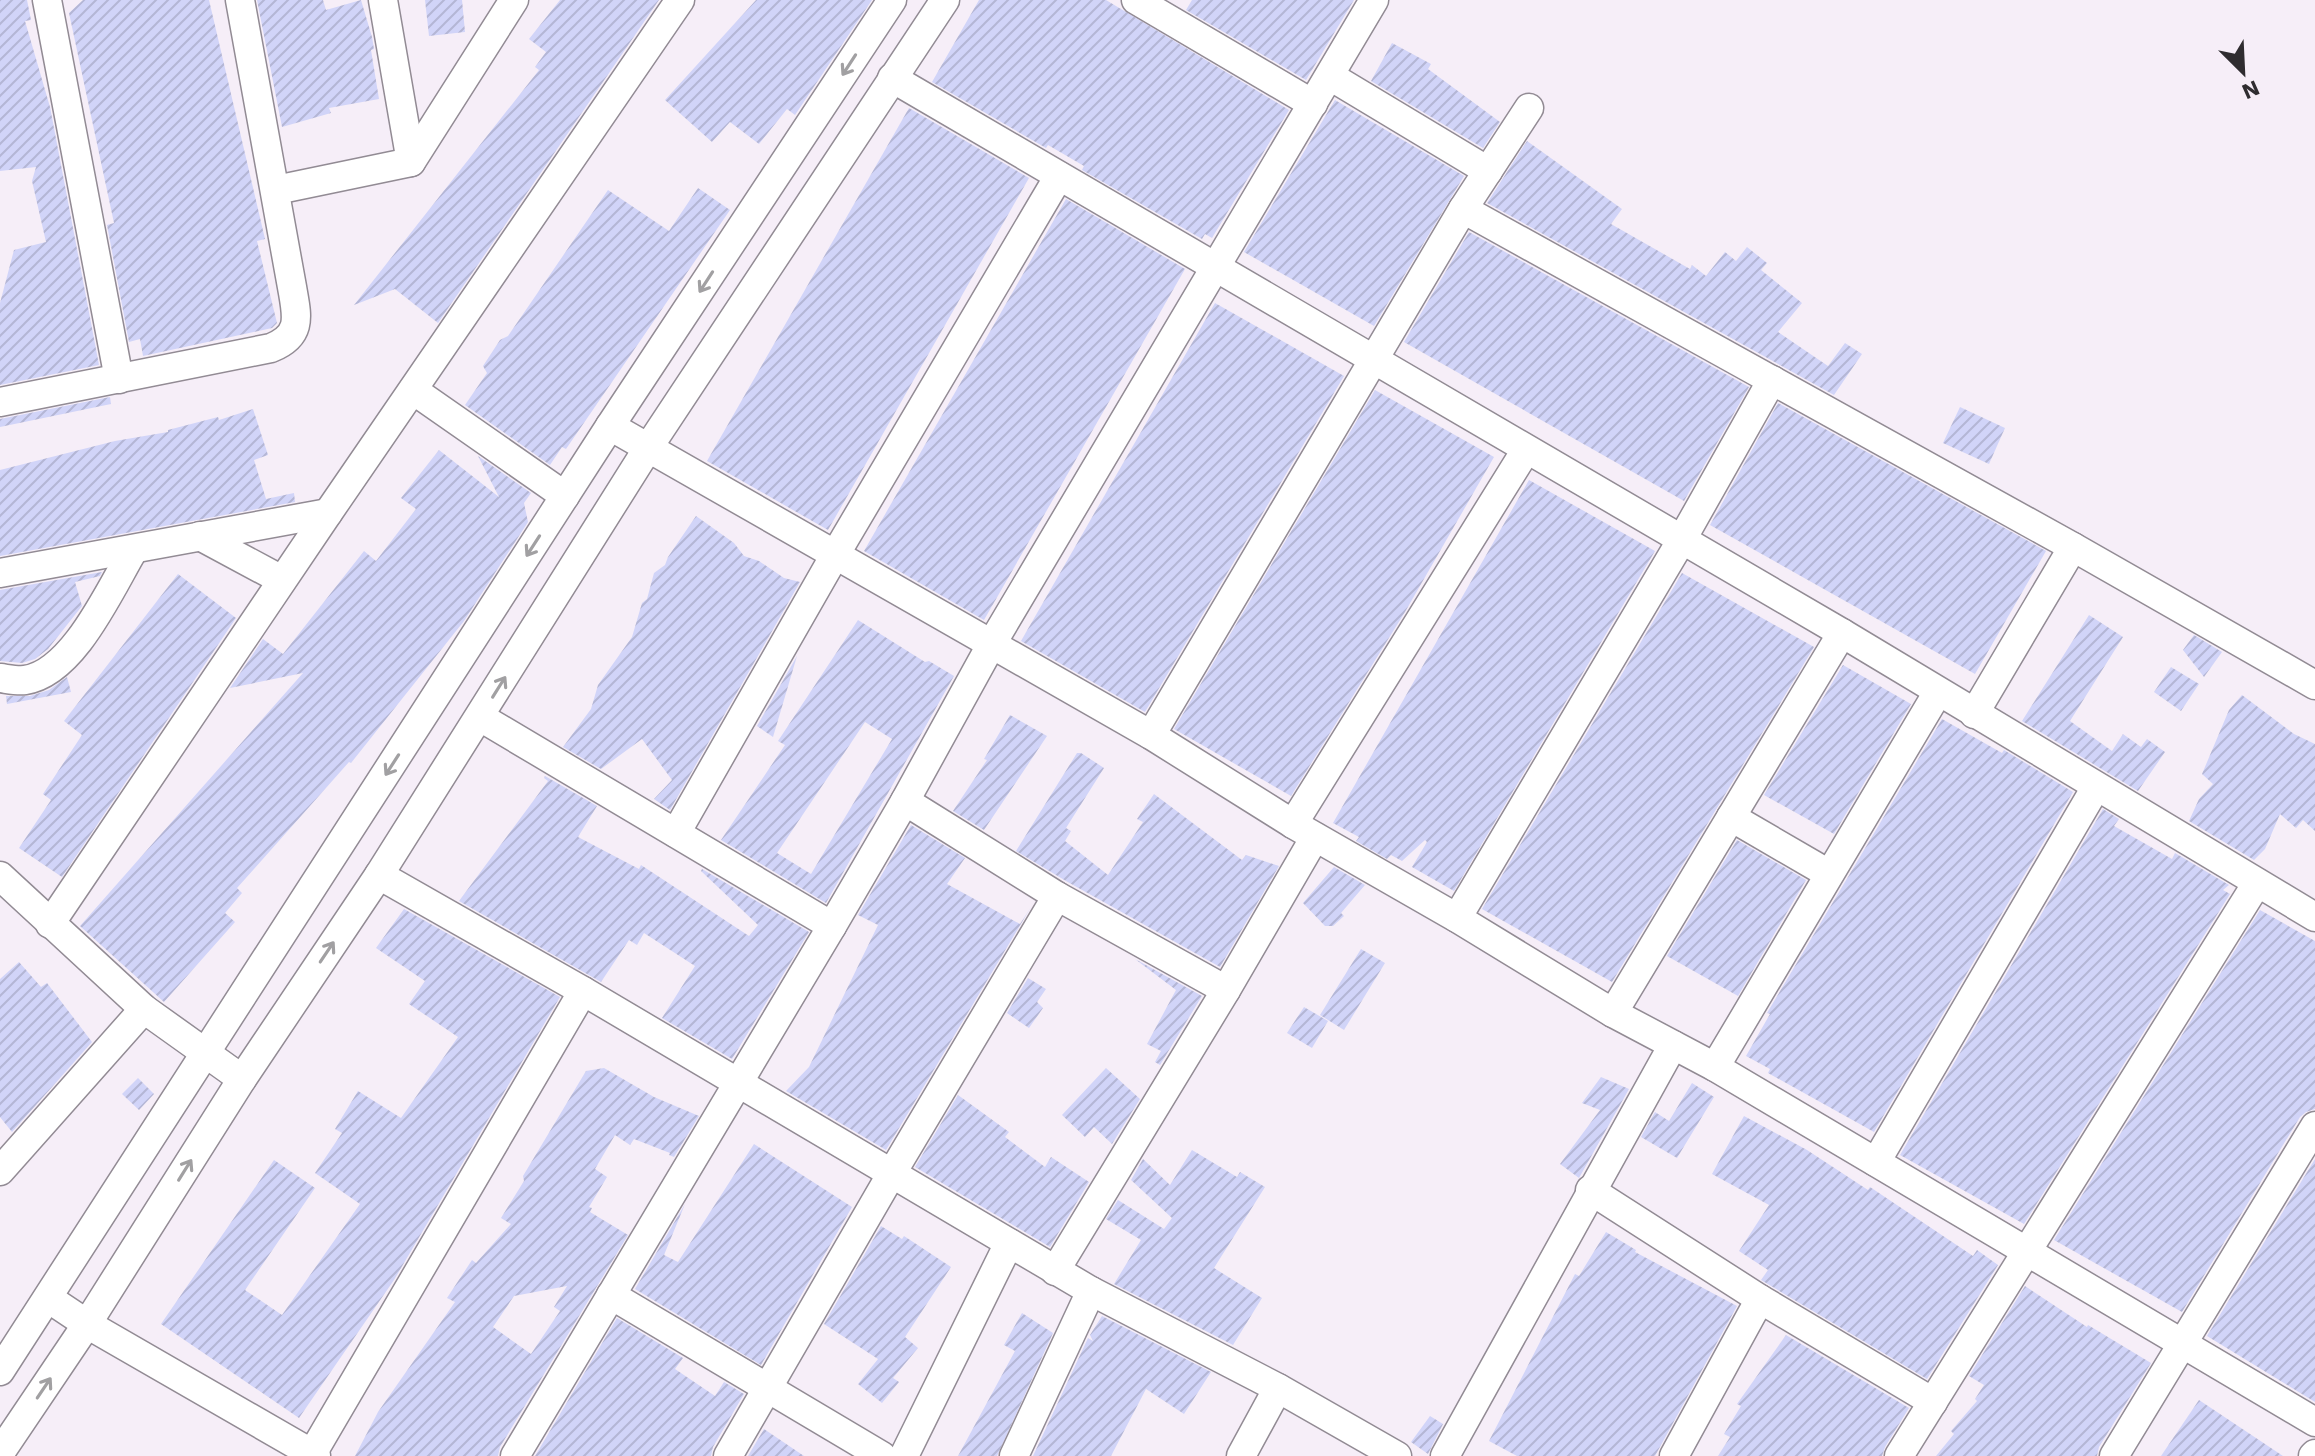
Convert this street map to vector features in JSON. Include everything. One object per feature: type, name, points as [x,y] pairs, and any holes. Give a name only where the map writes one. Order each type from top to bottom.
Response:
[{"type":"street","points":[[47,0],[119,379]]},
{"type":"street","points":[[0,402],[271,348],[287,342],[295,330],[297,314],[240,0]]},
{"type":"street","points":[[383,0],[411,162]]},
{"type":"street","points":[[276,190],[411,162],[514,0]]},
{"type":"street","points":[[50,924],[680,0]]},
{"type":"street","points":[[0,1371],[610,426],[892,0]]},
{"type":"street","points":[[0,1453],[87,1324],[242,1079],[379,875],[648,448],[945,0]]},
{"type":"street","points":[[1136,0],[1313,104]]},
{"type":"street","points":[[515,1456],[832,926],[991,645],[1374,0]]},
{"type":"street","points":[[1330,76],[1488,171]]},
{"type":"street","points":[[892,78],[1842,633],[2315,917]]},
{"type":"street","points":[[1151,735],[1373,358],[1463,209],[1529,108]]},
{"type":"street","points":[[676,833],[835,555],[1059,176]]},
{"type":"street","points":[[1463,209],[2073,547],[2315,685]]},
{"type":"street","points":[[1457,918],[1681,541],[1772,380]]},
{"type":"street","points":[[413,390],[565,496]]},
{"type":"street","points":[[610,426],[1151,735],[1304,830],[1613,1013],[1715,1067],[2315,1422]]},
{"type":"street","points":[[1055,1271],[1226,990],[1304,830],[1526,450]]},
{"type":"street","points":[[0,573],[328,513]]},
{"type":"street","points":[[200,536],[282,580]]},
{"type":"street","points":[[1974,714],[2073,547]]},
{"type":"street","points":[[0,678],[25,680],[47,672],[76,645],[134,549]]},
{"type":"street","points":[[1613,1013],[1842,633]]},
{"type":"street","points":[[1715,1067],[1938,692]]},
{"type":"street","points":[[480,717],[832,926]]},
{"type":"street","points":[[1876,1162],[2096,787]]},
{"type":"street","points":[[905,801],[1057,896],[1226,990]]},
{"type":"street","points":[[1731,817],[1829,874]]},
{"type":"street","points":[[379,875],[583,991],[1055,1271],[1278,1388],[1397,1456]]},
{"type":"street","points":[[0,876],[144,1009],[242,1079]]},
{"type":"street","points":[[1899,1456],[2257,883]]},
{"type":"street","points":[[728,1456],[1057,896]]},
{"type":"street","points":[[48,1298],[302,1452],[583,991]]},
{"type":"street","points":[[4,1158],[144,1009]]},
{"type":"street","points":[[1445,1456],[1673,1045]]},
{"type":"street","points":[[2114,1456],[2315,1126]]},
{"type":"street","points":[[1590,1190],[1760,1299],[1933,1402]]},
{"type":"street","points":[[904,1456],[1009,1243]]},
{"type":"street","points":[[1014,1456],[1091,1291]]},
{"type":"street","points":[[611,1295],[882,1456]]},
{"type":"street","points":[[1674,1456],[1760,1299]]},
{"type":"street","points":[[1241,1456],[1278,1388]]},
{"type":"building","points":[[0,0],[27,0],[31,20],[25,21],[50,107],[99,365],[0,385],[0,303],[14,250],[46,242],[32,181],[36,167],[0,171]]},
{"type":"building","points":[[83,0],[209,0],[265,239],[257,241],[277,323],[272,328],[143,356],[140,339],[129,342],[107,225],[114,223],[69,13]]},
{"type":"building","points":[[257,0],[323,0],[326,10],[361,0],[372,37],[374,49],[371,50],[379,99],[329,108],[331,113],[282,127]]},
{"type":"building","points":[[425,0],[462,0],[465,32],[429,36]]},
{"type":"building","points":[[560,0],[659,0],[438,323],[395,289],[354,305],[539,70],[535,67],[546,52],[529,39]]},
{"type":"building","points":[[756,0],[872,0],[795,115],[787,109],[759,144],[730,122],[712,142],[665,100]]},
{"type":"building","points":[[979,0],[1106,0],[1289,110],[1212,238],[1205,234],[1202,239],[1082,170],[1084,166],[1048,145],[1046,148],[932,82]]},
{"type":"building","points":[[1192,0],[1354,0],[1306,80],[1186,10]]},
{"type":"building","points":[[1392,43],[1431,64],[1428,69],[1500,122],[1483,148],[1371,81]]},
{"type":"building","points":[[1335,100],[1464,176],[1374,326],[1244,252]]},
{"type":"building","points":[[909,108],[1029,178],[828,530],[707,461]]},
{"type":"building","points":[[1527,141],[1622,209],[1611,224],[1690,269],[1692,265],[1706,276],[1725,252],[1736,261],[1747,247],[1767,263],[1761,270],[1802,303],[1778,332],[1828,366],[1845,343],[1862,354],[1834,395],[1487,203]]},
{"type":"building","points":[[698,188],[730,210],[566,449],[562,447],[550,465],[465,405],[487,373],[483,366],[500,340],[508,336],[608,190],[669,231]]},
{"type":"building","points":[[1066,199],[1185,269],[984,620],[864,551]]},
{"type":"building","points":[[1469,232],[1749,387],[1684,501],[1404,342]]},
{"type":"building","points":[[1215,303],[1344,376],[1145,712],[1021,641]]},
{"type":"building","points":[[1375,390],[1494,457],[1405,612],[1291,796],[1174,729]]},
{"type":"building","points":[[110,397],[111,404],[0,427],[0,419]]},
{"type":"building","points":[[1778,403],[2046,551],[1975,674],[1710,525]]},
{"type":"building","points":[[1960,407],[2005,428],[1989,464],[1943,443]]},
{"type":"building","points":[[253,409],[268,455],[254,460],[266,499],[294,493],[295,502],[0,556],[0,470],[115,441],[168,432],[218,417],[219,420]]},
{"type":"building","points":[[439,450],[499,497],[478,456],[531,493],[524,503],[528,522],[464,621],[351,763],[237,888],[242,893],[225,913],[235,922],[164,1002],[80,926],[303,673],[230,688],[263,639],[283,654],[364,551],[376,561],[416,509],[401,498]]},
{"type":"building","points":[[1529,480],[1655,551],[1454,891],[1412,867],[1427,842],[1425,840],[1402,861],[1391,855],[1387,859],[1356,841],[1359,837],[1333,823]]},
{"type":"building","points":[[696,516],[734,543],[744,556],[759,561],[784,578],[800,582],[670,810],[654,799],[672,780],[642,739],[601,769],[563,747],[591,709],[598,685],[632,637],[654,573],[665,565]]},
{"type":"building","points":[[102,572],[100,576],[75,582],[82,606],[48,649],[35,659],[22,663],[0,661],[0,590]]},
{"type":"building","points":[[1682,573],[1814,647],[1612,982],[1482,909]]},
{"type":"building","points":[[178,574],[236,618],[62,877],[19,848],[51,800],[43,794],[82,735],[64,721]]},
{"type":"building","points":[[2089,615],[2123,637],[2070,721],[2112,751],[2123,734],[2141,747],[2147,739],[2165,752],[2138,791],[2022,721]]},
{"type":"building","points":[[858,620],[925,662],[929,661],[954,676],[826,903],[721,840],[785,745],[778,741]],"holes":[[[865,722],[892,739],[811,874],[777,853]]]},
{"type":"building","points":[[2194,635],[2222,652],[2204,677],[2183,650]]},
{"type":"building","points":[[797,656],[773,737],[757,726]]},
{"type":"building","points":[[1843,665],[1911,704],[1834,834],[1764,795]]},
{"type":"building","points":[[2171,667],[2199,684],[2181,711],[2154,692]]},
{"type":"building","points":[[67,677],[71,692],[7,704],[6,696],[30,696],[49,690]]},
{"type":"building","points":[[2242,695],[2294,734],[2315,744],[2315,831],[2303,820],[2296,828],[2280,814],[2265,849],[2254,860],[2189,821],[2199,799],[2213,784],[2202,774],[2229,710]]},
{"type":"building","points":[[1010,715],[1047,736],[984,830],[953,811],[987,760],[984,759]]},
{"type":"building","points":[[1942,719],[2002,753],[2004,750],[2073,792],[1874,1132],[1768,1073],[1770,1069],[1746,1056],[1770,1014],[1767,1013]]},
{"type":"building","points":[[1077,753],[1104,768],[1066,828],[1071,831],[1065,841],[1108,875],[1143,822],[1137,819],[1154,794],[1242,860],[1246,855],[1279,866],[1220,967],[1016,851]]},
{"type":"building","points":[[545,776],[597,806],[578,837],[639,869],[641,865],[749,936],[758,925],[702,869],[809,932],[732,1059],[662,1018],[695,966],[644,933],[637,945],[629,940],[601,982],[459,901],[548,781]]},
{"type":"building","points":[[2103,809],[2119,819],[2114,826],[2172,859],[2175,853],[2229,885],[2223,890],[2230,894],[2024,1224],[1900,1155]]},
{"type":"building","points":[[911,825],[965,858],[947,884],[1020,924],[1031,907],[886,1150],[786,1091],[809,1067],[878,925],[858,915]]},
{"type":"building","points":[[1737,840],[1806,880],[1738,996],[1667,956]]},
{"type":"building","points":[[1334,867],[1365,885],[1341,913],[1344,916],[1333,926],[1325,926],[1303,903]]},
{"type":"building","points":[[404,909],[560,997],[394,1280],[299,1418],[161,1324],[274,1160],[315,1188],[245,1290],[282,1315],[360,1204],[315,1173],[342,1133],[335,1129],[358,1091],[401,1118],[458,1037],[409,1004],[425,981],[376,948]]},
{"type":"building","points":[[2260,910],[2315,941],[2315,1109],[2300,1117],[2182,1312],[2054,1240]]},
{"type":"building","points":[[1361,949],[1385,963],[1344,1030],[1320,1015]]},
{"type":"building","points":[[1135,959],[1202,996],[1160,1065],[1155,1062],[1161,1051],[1147,1044],[1176,990]]},
{"type":"building","points":[[19,962],[41,987],[47,983],[92,1042],[12,1132],[0,1117],[0,979]]},
{"type":"building","points":[[1028,978],[1046,989],[1037,1002],[1043,1008],[1029,1028],[1007,1013]]},
{"type":"building","points":[[1304,1007],[1328,1021],[1312,1048],[1287,1033]]},
{"type":"building","points":[[604,1068],[654,1097],[699,1116],[674,1157],[634,1139],[630,1145],[615,1135],[595,1169],[607,1177],[589,1207],[592,1208],[590,1212],[628,1235],[500,1447],[498,1456],[355,1456],[378,1412],[455,1302],[447,1298],[472,1260],[476,1263],[511,1224],[501,1218],[586,1071]],"holes":[[[567,1286],[554,1307],[560,1311],[531,1354],[493,1327],[514,1296]]]},
{"type":"building","points":[[1106,1068],[1140,1099],[1112,1144],[1094,1127],[1085,1137],[1062,1115]]},
{"type":"building","points":[[1601,1077],[1629,1089],[1579,1178],[1560,1164],[1600,1110],[1582,1103]]},
{"type":"building","points":[[138,1078],[154,1094],[139,1110],[122,1094]]},
{"type":"building","points":[[1692,1083],[1714,1097],[1677,1158],[1641,1137],[1655,1112],[1669,1121]]},
{"type":"building","points":[[958,1095],[1009,1132],[1005,1137],[1045,1167],[1051,1157],[1089,1182],[1050,1247],[915,1167]]},
{"type":"building","points":[[1744,1116],[1807,1150],[1868,1190],[1870,1187],[1973,1256],[1977,1250],[1998,1265],[1927,1379],[1761,1280],[1768,1270],[1739,1251],[1769,1205],[1712,1174]]},
{"type":"building","points":[[754,1144],[852,1207],[761,1365],[635,1289],[685,1204],[664,1255],[678,1262]]},
{"type":"building","points":[[1192,1150],[1237,1177],[1240,1172],[1265,1187],[1214,1268],[1262,1298],[1233,1345],[1114,1284],[1141,1240],[1106,1219],[1118,1200],[1164,1229],[1172,1218],[1131,1180],[1143,1159],[1170,1185]]},
{"type":"building","points":[[2315,1159],[2315,1402],[2207,1336]]},
{"type":"building","points":[[881,1226],[902,1239],[904,1236],[951,1267],[905,1337],[918,1348],[893,1378],[899,1382],[882,1403],[858,1384],[878,1359],[824,1324]]},
{"type":"building","points":[[1606,1232],[1635,1252],[1737,1306],[1655,1456],[1517,1456],[1489,1441],[1575,1274],[1579,1276]]},
{"type":"building","points":[[2025,1286],[2087,1327],[2151,1363],[2099,1447],[2097,1456],[1936,1456],[1954,1434],[1951,1431],[1977,1401],[1975,1399],[1984,1385],[1969,1376]]},
{"type":"building","points":[[1022,1313],[1053,1333],[997,1456],[958,1456],[1015,1351],[1004,1345]]},
{"type":"building","points":[[1102,1316],[1211,1372],[1184,1414],[1146,1389],[1111,1456],[1033,1456],[1088,1338],[1093,1341],[1090,1335]]},
{"type":"building","points":[[617,1318],[683,1358],[675,1369],[715,1396],[724,1382],[744,1394],[713,1447],[711,1456],[535,1456]]},
{"type":"building","points":[[1786,1335],[1909,1408],[1882,1456],[1718,1456],[1730,1437],[1724,1434],[1741,1406],[1737,1404]]},
{"type":"building","points":[[2199,1400],[2283,1456],[2161,1456]]},
{"type":"building","points":[[1430,1416],[1443,1424],[1428,1454],[1411,1442]]},
{"type":"building","points":[[764,1429],[804,1456],[748,1456]]}]
